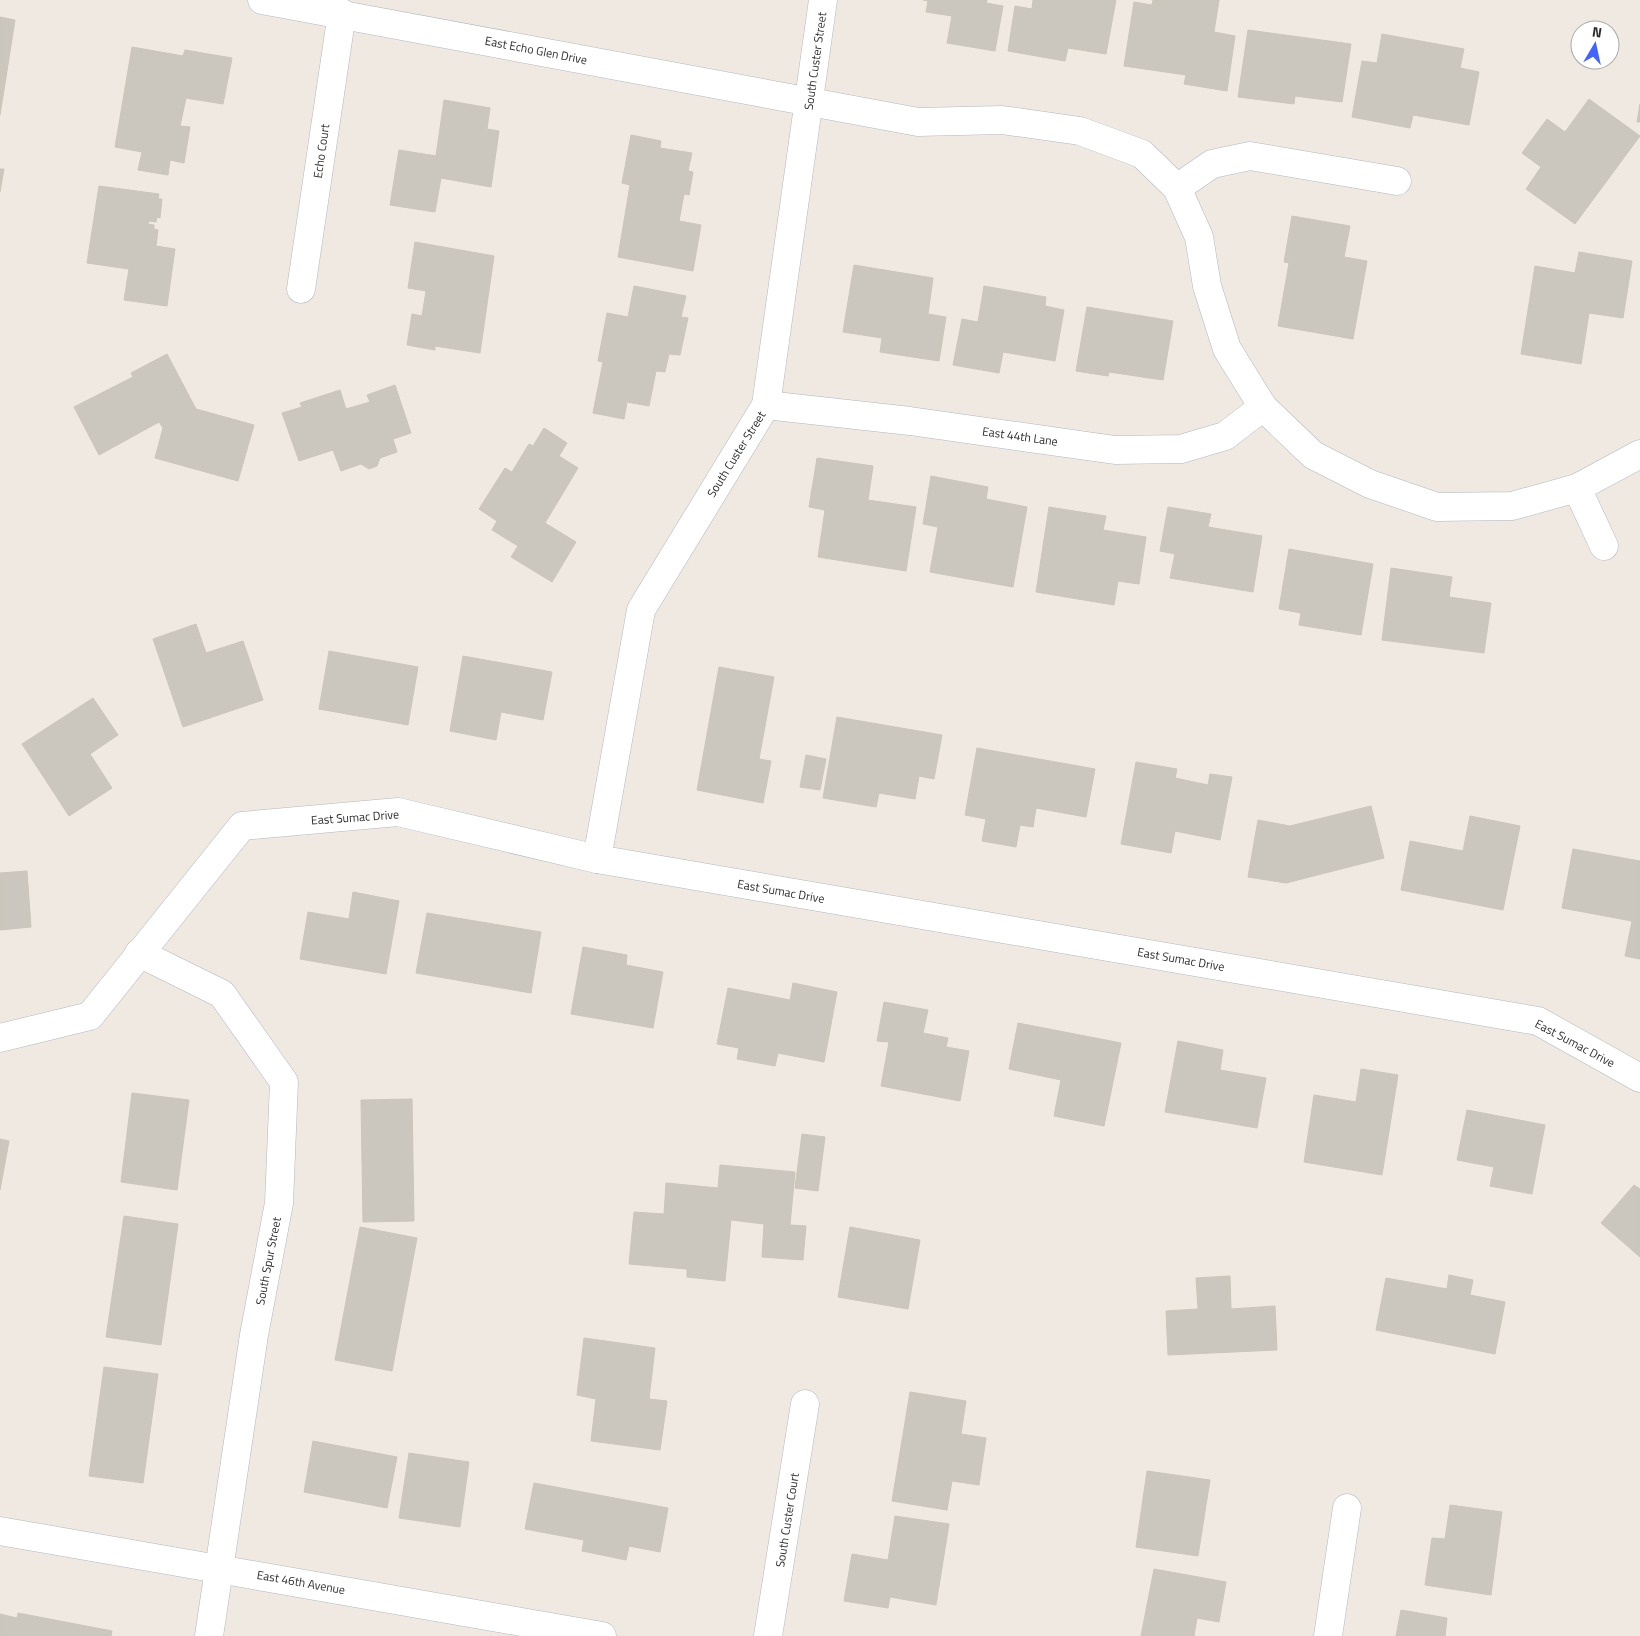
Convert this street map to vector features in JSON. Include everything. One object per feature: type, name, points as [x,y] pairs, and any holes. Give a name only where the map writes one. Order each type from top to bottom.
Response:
[{"type":"street","name":"East Echo Glen Drive","points":[[262,0],[342,13],[918,122],[1002,120],[1080,131],[1142,154],[1177,188]]},
{"type":"street","name":"South Custer Street","points":[[597,859],[640,610],[766,405],[824,0]]},
{"type":"street","name":"Echo Court","points":[[301,289],[342,13]]},
{"type":"street","points":[[1397,181],[1250,156],[1212,164],[1177,188],[1199,237],[1207,286],[1227,349],[1263,407],[1313,455],[1370,484],[1437,507],[1512,506],[1577,488],[1640,454]]},
{"type":"street","name":"East 44th Lane","points":[[766,405],[910,421],[1115,450],[1181,450],[1225,436],[1263,407]]},
{"type":"street","points":[[1577,488],[1604,546]]},
{"type":"street","name":"East Sumac Drive","points":[[0,1038],[90,1016],[242,826],[398,812],[597,859],[1538,1021],[1640,1078]]},
{"type":"street","name":"South Spur Street","points":[[139,953],[222,994],[284,1082],[279,1203],[254,1334],[221,1568],[209,1636]]},
{"type":"street","name":"South Custer Court","points":[[768,1636],[805,1404]]},
{"type":"street","points":[[1328,1636],[1347,1508]]},
{"type":"street","name":"East 46th Avenue","points":[[0,1531],[221,1568],[602,1636]]},
{"type":"building","points":[[923,0],[987,0],[986,3],[1003,6],[995,51],[947,43],[952,16],[926,12],[928,1]]},
{"type":"building","points":[[1033,0],[1116,0],[1106,54],[1068,48],[1065,61],[1008,51],[1015,6],[1032,9]]},
{"type":"building","points":[[1153,0],[1219,0],[1214,32],[1235,36],[1227,91],[1184,84],[1186,75],[1124,66],[1134,2],[1152,5]]},
{"type":"building","points":[[0,17],[15,20],[0,115]]},
{"type":"building","points":[[1248,30],[1351,44],[1342,102],[1295,96],[1294,104],[1238,97]]},
{"type":"building","points":[[1382,34],[1464,49],[1460,68],[1479,72],[1469,125],[1413,115],[1410,128],[1352,117],[1362,61],[1377,63]]},
{"type":"building","points":[[132,47],[183,56],[185,50],[232,58],[223,104],[186,98],[180,126],[190,127],[184,163],[170,160],[168,175],[138,170],[142,152],[115,147]]},
{"type":"building","points":[[1589,99],[1640,136],[1575,224],[1526,189],[1541,167],[1522,153],[1547,119],[1565,132]]},
{"type":"building","points":[[444,100],[490,108],[487,129],[499,131],[491,187],[441,178],[435,212],[390,205],[399,150],[436,156]]},
{"type":"building","points":[[1640,104],[1640,122],[1637,122]]},
{"type":"building","points":[[631,135],[661,141],[660,148],[692,153],[688,171],[693,172],[689,195],[684,194],[679,221],[701,225],[693,271],[618,257],[630,185],[622,183]]},
{"type":"building","points":[[0,169],[4,169],[0,192]]},
{"type":"building","points":[[99,186],[159,194],[158,199],[162,199],[160,218],[157,217],[156,222],[149,221],[148,224],[154,225],[154,229],[158,230],[156,246],[175,249],[167,306],[124,300],[129,269],[87,263]]},
{"type":"building","points":[[1292,216],[1350,226],[1344,257],[1367,261],[1353,339],[1278,326],[1289,263],[1284,262]]},
{"type":"building","points":[[415,242],[494,256],[480,353],[435,346],[435,350],[407,345],[412,314],[422,316],[426,291],[408,288]]},
{"type":"building","points":[[1579,252],[1632,261],[1623,318],[1589,313],[1581,364],[1521,354],[1535,266],[1575,273]]},
{"type":"building","points":[[854,265],[933,278],[928,314],[946,317],[939,361],[880,352],[882,338],[843,332]]},
{"type":"building","points":[[634,286],[686,296],[681,317],[688,318],[680,355],[669,354],[665,372],[656,371],[649,406],[627,402],[624,419],[593,413],[603,362],[598,361],[607,313],[628,317]]},
{"type":"building","points":[[984,286],[1046,297],[1045,306],[1064,310],[1055,361],[1003,352],[999,373],[953,365],[962,319],[978,322]]},
{"type":"building","points":[[1087,307],[1173,321],[1163,380],[1109,372],[1108,376],[1076,371]]},
{"type":"building","points":[[167,354],[196,409],[254,425],[238,481],[155,458],[163,428],[159,422],[99,455],[74,407],[133,377],[131,373]]},
{"type":"building","points":[[395,385],[411,433],[393,439],[397,452],[380,458],[377,466],[369,469],[361,464],[341,471],[333,450],[299,461],[282,413],[302,407],[300,403],[340,390],[346,409],[370,402],[367,395]]},
{"type":"building","points":[[544,428],[567,443],[559,456],[578,468],[545,523],[576,542],[552,582],[511,557],[518,546],[492,530],[497,521],[479,509],[505,468],[512,472],[529,444],[533,446]]},
{"type":"building","points":[[817,458],[873,466],[868,500],[916,507],[906,571],[818,557],[825,510],[809,507]]},
{"type":"building","points":[[931,476],[988,487],[986,499],[1027,507],[1013,587],[930,572],[938,527],[923,524]]},
{"type":"building","points":[[1049,507],[1106,516],[1103,530],[1146,537],[1139,584],[1118,581],[1114,605],[1036,592]]},
{"type":"building","points":[[1168,507],[1211,514],[1208,527],[1262,536],[1253,592],[1170,578],[1175,554],[1160,551]]},
{"type":"building","points":[[1289,549],[1373,564],[1361,635],[1299,625],[1301,613],[1279,609]]},
{"type":"building","points":[[1391,568],[1452,577],[1449,597],[1491,603],[1484,653],[1382,640]]},
{"type":"building","points":[[196,624],[206,653],[243,641],[263,700],[183,727],[153,639]]},
{"type":"building","points":[[329,651],[418,667],[408,725],[319,709]]},
{"type":"building","points":[[463,656],[552,672],[543,720],[501,712],[496,740],[450,731]]},
{"type":"building","points":[[719,667],[774,677],[759,759],[771,761],[763,803],[697,790]]},
{"type":"building","points":[[93,698],[118,735],[90,754],[112,788],[69,816],[22,744]]},
{"type":"building","points":[[837,717],[942,735],[934,779],[919,776],[915,799],[879,793],[876,807],[823,798]]},
{"type":"building","points":[[977,748],[1095,769],[1086,817],[1036,808],[1033,827],[1020,825],[1016,847],[982,841],[986,819],[965,815]]},
{"type":"building","points":[[806,755],[826,759],[820,790],[800,787]]},
{"type":"building","points":[[1136,762],[1177,769],[1175,778],[1208,785],[1210,774],[1232,777],[1220,840],[1175,831],[1171,853],[1121,844]]},
{"type":"building","points":[[1371,806],[1384,858],[1286,883],[1248,877],[1258,820],[1290,826]]},
{"type":"building","points":[[1470,816],[1520,826],[1503,910],[1401,890],[1410,841],[1463,851]]},
{"type":"building","points":[[1573,849],[1640,861],[1640,959],[1625,956],[1632,921],[1562,908]]},
{"type":"building","points":[[27,871],[31,927],[0,930],[0,873]]},
{"type":"building","points":[[353,892],[399,901],[386,974],[300,959],[308,912],[349,919]]},
{"type":"building","points":[[427,913],[541,932],[531,993],[416,973]]},
{"type":"building","points":[[583,947],[627,955],[626,965],[663,972],[653,1028],[571,1014]]},
{"type":"building","points":[[793,983],[837,992],[824,1062],[778,1053],[775,1066],[737,1059],[739,1048],[717,1044],[728,988],[790,1000]]},
{"type":"building","points":[[884,1002],[928,1010],[923,1033],[948,1038],[946,1047],[969,1051],[960,1101],[881,1086],[889,1042],[877,1041]]},
{"type":"building","points":[[1018,1023],[1121,1043],[1104,1126],[1054,1116],[1061,1080],[1009,1069]]},
{"type":"building","points":[[1178,1041],[1223,1050],[1220,1070],[1266,1078],[1257,1128],[1165,1112]]},
{"type":"building","points":[[1361,1069],[1398,1075],[1382,1175],[1304,1162],[1314,1095],[1356,1102]]},
{"type":"building","points":[[132,1093],[189,1100],[177,1190],[121,1182]]},
{"type":"building","points":[[412,1099],[414,1221],[363,1222],[361,1100]]},
{"type":"building","points":[[1467,1110],[1545,1125],[1532,1194],[1490,1186],[1494,1167],[1457,1160]]},
{"type":"building","points":[[802,1134],[825,1137],[818,1191],[795,1188]]},
{"type":"building","points":[[0,1139],[9,1141],[0,1190]]},
{"type":"building","points":[[720,1165],[795,1172],[790,1225],[806,1226],[803,1260],[762,1257],[764,1224],[731,1220],[725,1281],[687,1277],[687,1269],[629,1264],[634,1212],[664,1214],[666,1183],[718,1188]]},
{"type":"building","points":[[1634,1185],[1640,1189],[1640,1257],[1601,1223]]},
{"type":"building","points":[[124,1216],[178,1224],[161,1345],[106,1337]]},
{"type":"building","points":[[360,1227],[417,1238],[392,1371],[335,1360]]},
{"type":"building","points":[[850,1227],[920,1240],[908,1309],[838,1297]]},
{"type":"building","points":[[1449,1275],[1473,1280],[1470,1295],[1505,1302],[1495,1354],[1376,1330],[1386,1278],[1447,1289]]},
{"type":"building","points":[[1230,1276],[1231,1309],[1275,1306],[1277,1350],[1168,1355],[1166,1311],[1198,1309],[1196,1278]]},
{"type":"building","points":[[584,1338],[655,1348],[649,1399],[667,1401],[660,1450],[591,1441],[596,1399],[577,1395]]},
{"type":"building","points":[[104,1367],[158,1374],[143,1483],[89,1476]]},
{"type":"building","points":[[910,1392],[966,1401],[961,1434],[986,1438],[979,1485],[952,1481],[947,1510],[892,1501]]},
{"type":"building","points":[[313,1441],[397,1457],[387,1508],[304,1492]]},
{"type":"building","points":[[409,1453],[469,1462],[460,1527],[399,1518]]},
{"type":"building","points":[[1147,1471],[1210,1480],[1198,1556],[1136,1547]]},
{"type":"building","points":[[534,1483],[668,1508],[660,1552],[629,1546],[626,1560],[582,1551],[584,1540],[525,1529]]},
{"type":"building","points":[[1450,1505],[1502,1512],[1491,1595],[1425,1585],[1432,1538],[1445,1539]]},
{"type":"building","points":[[895,1516],[949,1524],[936,1605],[890,1597],[888,1608],[844,1601],[852,1554],[888,1560]]},
{"type":"building","points":[[1154,1569],[1226,1582],[1219,1622],[1197,1618],[1194,1636],[1141,1636]]},
{"type":"building","points":[[1401,1610],[1447,1618],[1445,1636],[1396,1636]]},
{"type":"building","points":[[18,1613],[112,1631],[111,1636],[0,1636],[0,1614],[17,1618]]}]
